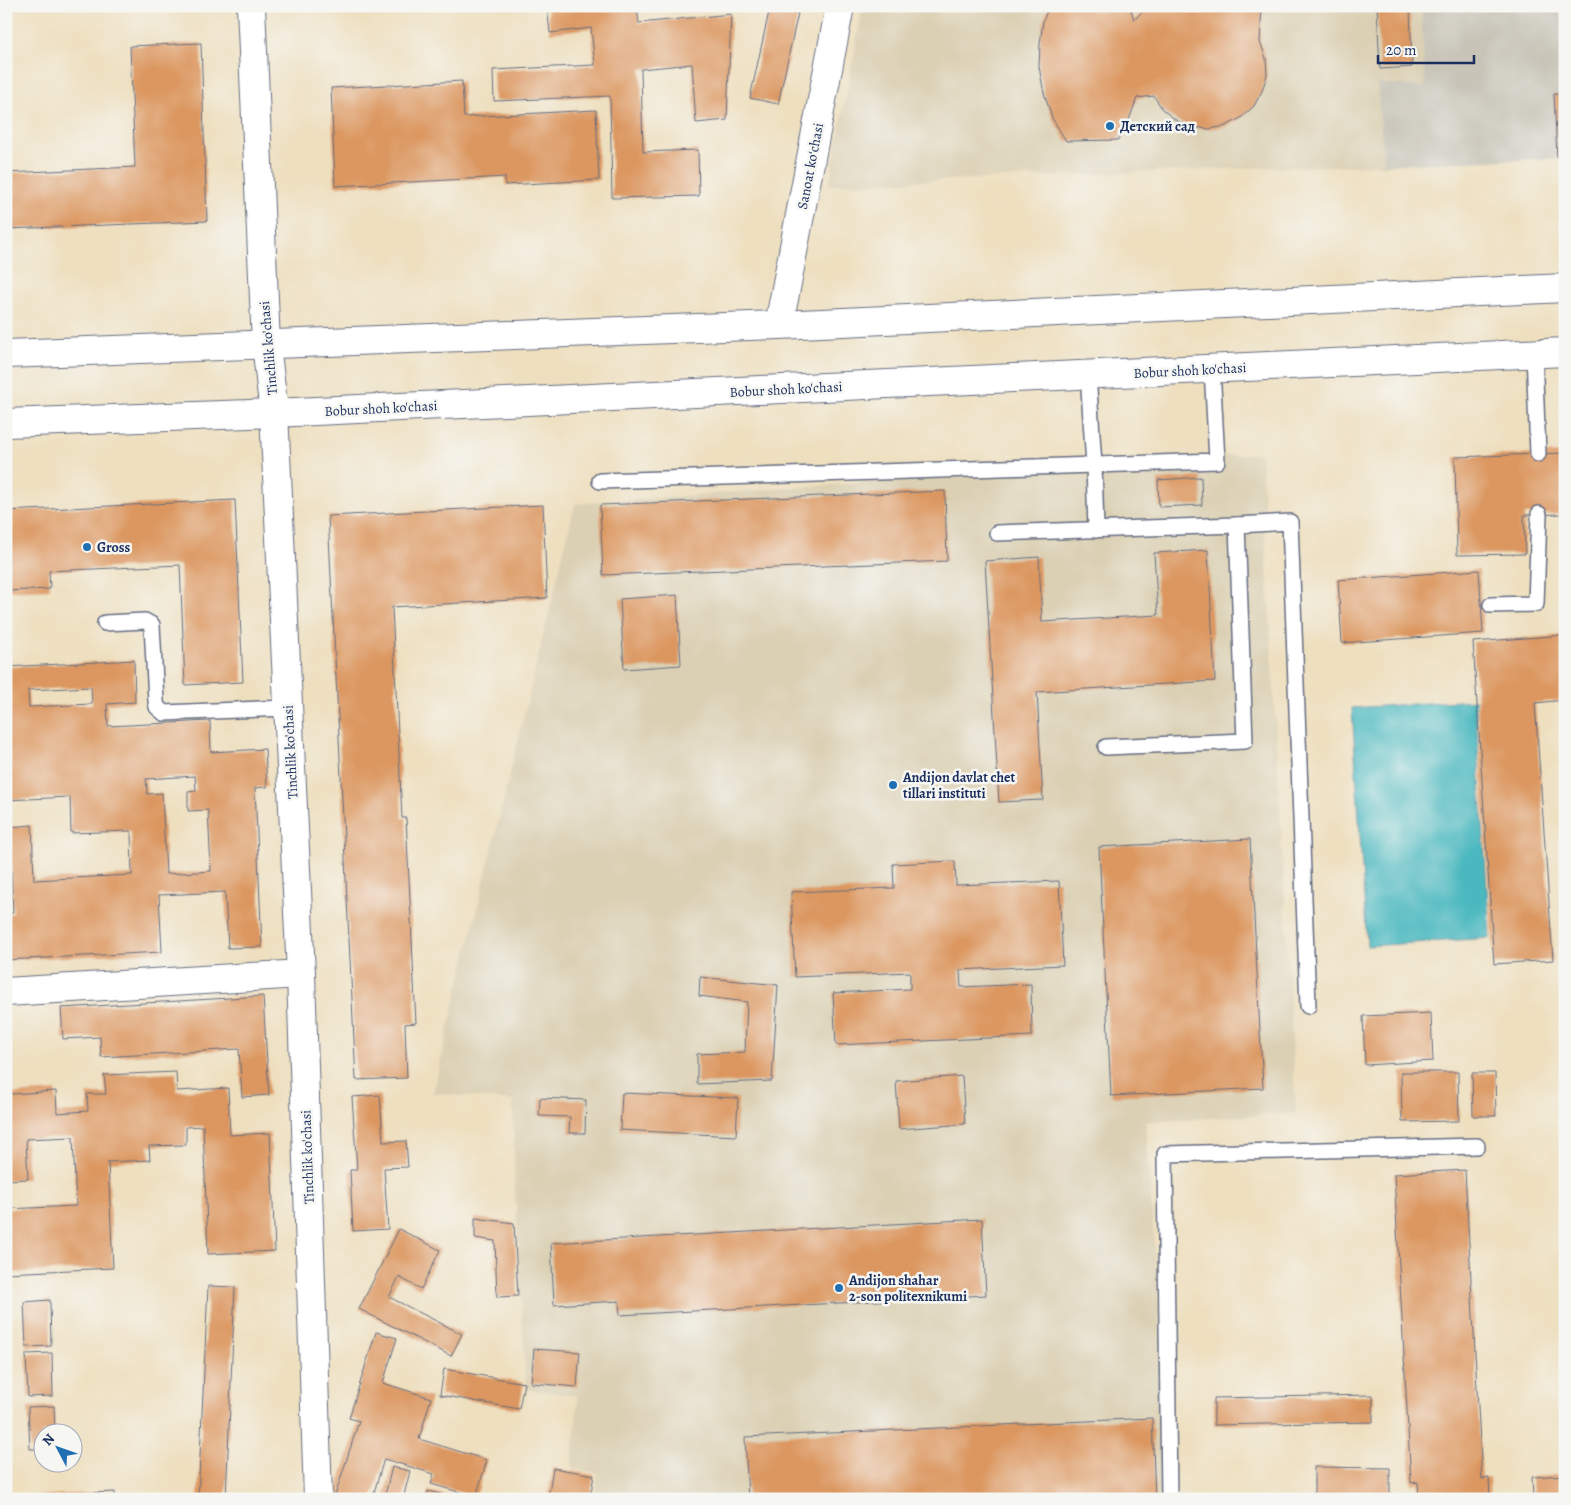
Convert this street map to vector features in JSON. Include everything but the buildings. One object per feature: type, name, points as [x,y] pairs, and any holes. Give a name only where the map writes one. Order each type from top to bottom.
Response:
[{"type":"main road","name":"Tinchlik ko'chasi","points":[[251,6],[266,344],[274,413],[300,974],[318,1499]]},
{"type":"main road","name":"Sanoat koʻchasi","points":[[780,325],[840,6]]},
{"type":"main road","points":[[6,354],[780,325],[1565,288]]},
{"type":"main road","name":"Bobur shoh ko'chasi","points":[[6,423],[274,413],[1565,352]]},
{"type":"main road","points":[[6,992],[300,974]]},
{"type":"lane","points":[[1534,353],[1538,454]]},
{"type":"lane","points":[[600,481],[1217,461],[1212,368]]},
{"type":"lane","points":[[1088,374],[1096,530]]},
{"type":"lane","points":[[1491,605],[1536,604],[1539,514]]},
{"type":"lane","points":[[997,533],[1290,522],[1308,1006]]},
{"type":"lane","points":[[1106,747],[1245,741],[1237,525]]},
{"type":"lane","points":[[105,623],[145,621],[152,625],[156,701],[157,707],[164,713],[288,708]]},
{"type":"lane","points":[[1169,1499],[1166,1154],[1477,1146]]},
{"type":"shaded area","name":"Детский сад","points":[[863,6],[1421,6],[1425,87],[1377,83],[1384,165],[1248,168],[829,185]]},
{"type":"shaded area","points":[[1421,6],[1565,6],[1565,158],[1384,165],[1377,83],[1425,87]]},
{"type":"shaded area","name":"Andijon davlat chet tillari instituti","points":[[1261,453],[1296,1113],[1146,1122],[1171,1499],[594,1499],[598,1473],[572,1469],[578,1396],[526,1389],[515,1188],[513,1101],[433,1093],[575,504]]},
{"type":"water","points":[[1475,700],[1490,938],[1367,946],[1352,708]]},
{"type":"place","name":"Детский сад","points":[[1110,126]]},
{"type":"place","name":"Gross","points":[[87,547]]},
{"type":"place","name":"Andijon davlat chet tillari instituti","points":[[893,785]]},
{"type":"place","name":"Andijon shahar 2-son politexnikumi","points":[[839,1288]]}]
